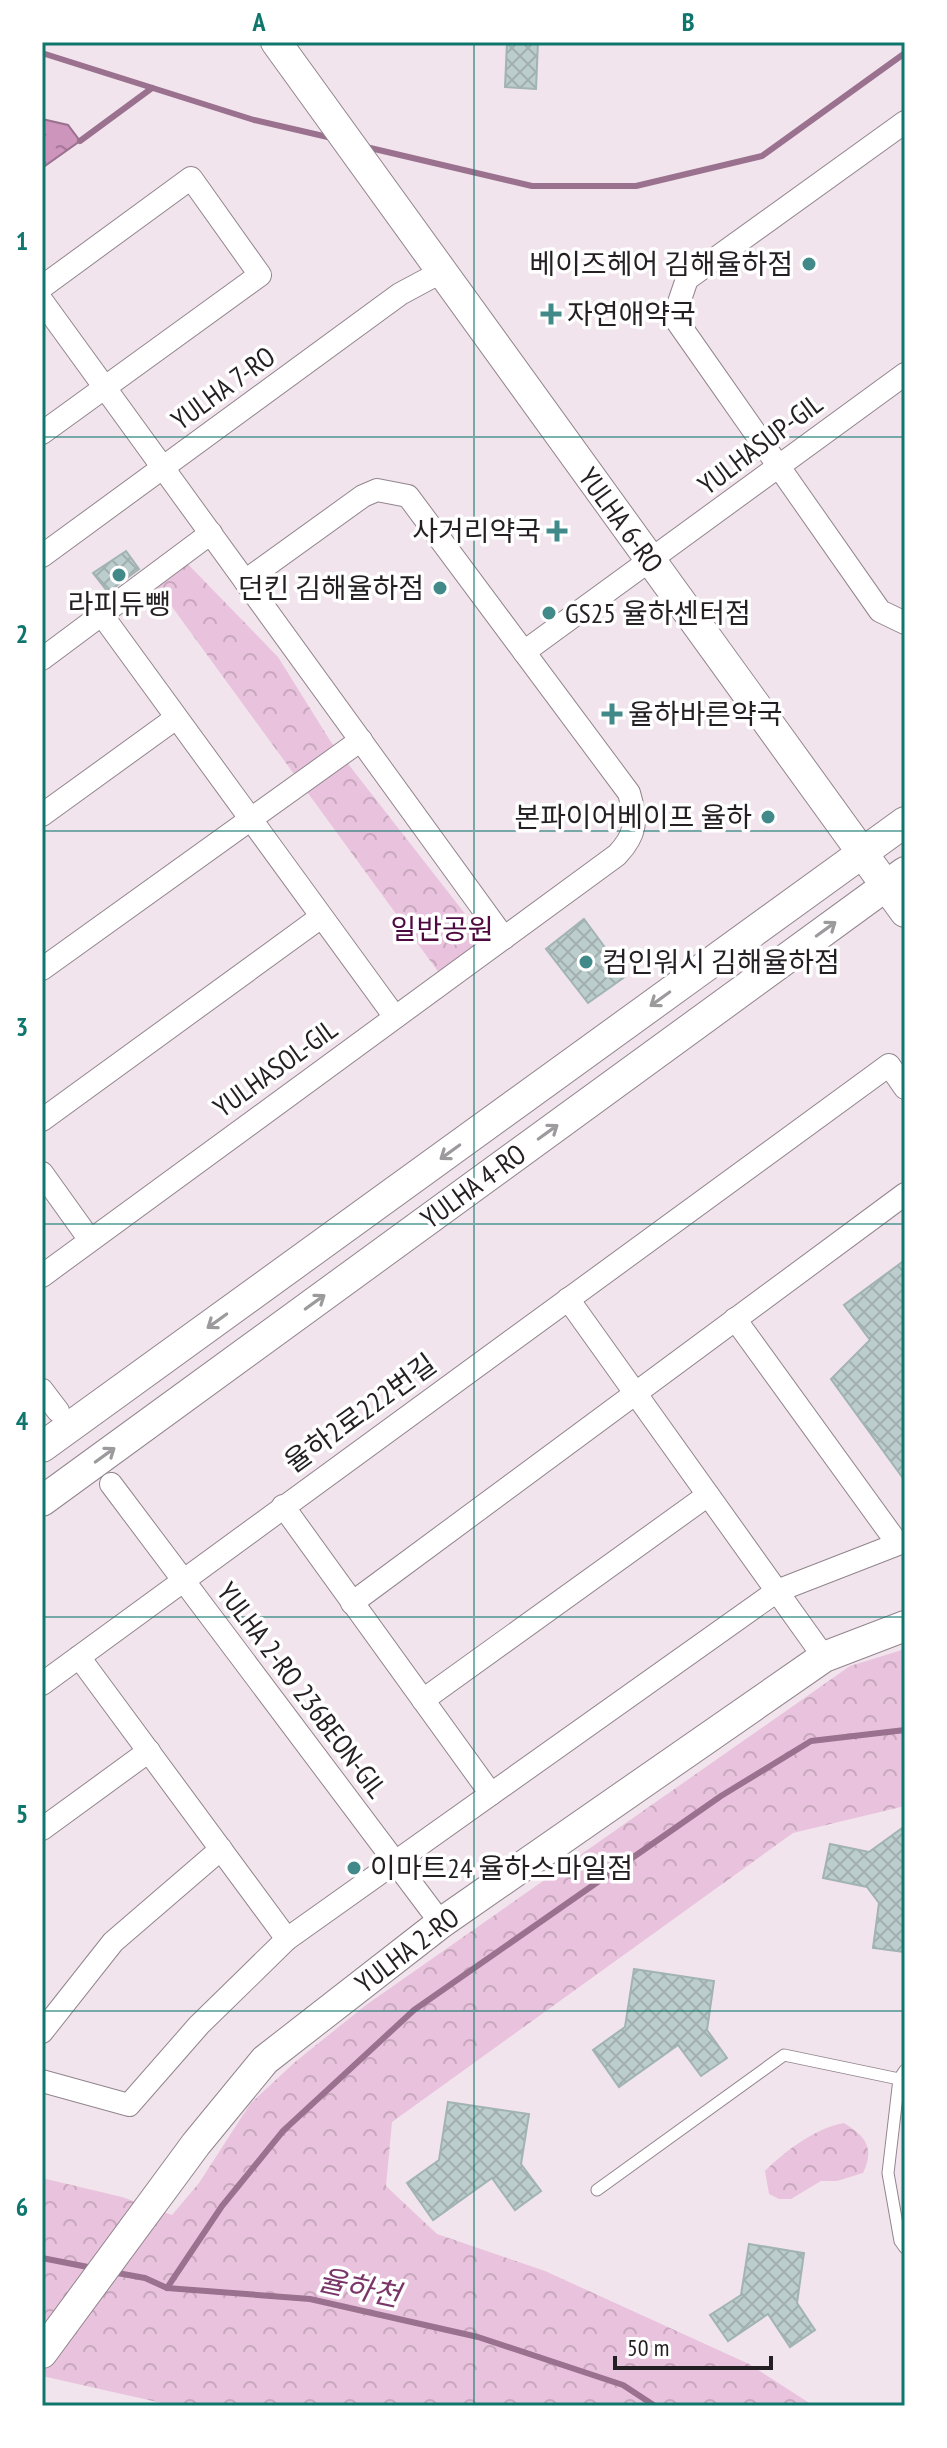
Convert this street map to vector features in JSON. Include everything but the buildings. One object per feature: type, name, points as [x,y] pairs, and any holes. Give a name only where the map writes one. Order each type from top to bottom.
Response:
[{"type":"street","name":"YULHA 6-RO","points":[[277,45],[862,853],[896,878],[905,912]]},
{"type":"street","points":[[905,122],[687,279],[678,296],[674,317],[880,611],[905,623]]},
{"type":"street","points":[[42,287],[191,178],[260,275],[42,433]]},
{"type":"street","name":"YULHA 7-RO","points":[[42,556],[400,294],[441,272]]},
{"type":"street","points":[[42,301],[504,938]]},
{"type":"street","name":"YULHASUP-GIL","points":[[524,652],[905,374]]},
{"type":"street","name":"YULHASOL-GIL","points":[[42,1276],[617,855],[634,833],[636,821],[629,793],[408,496],[391,490],[377,490],[363,496],[245,581]]},
{"type":"street","points":[[42,659],[211,533]]},
{"type":"street","points":[[102,615],[395,1017]]},
{"type":"street","points":[[42,815],[176,718]]},
{"type":"street","points":[[42,969],[361,740]]},
{"type":"street","name":"YULHA 4-RO","points":[[42,1447],[905,822]]},
{"type":"street","name":"YULHA 4-RO","points":[[42,1501],[896,878]]},
{"type":"street","points":[[42,1120],[321,917]]},
{"type":"street","name":"율하2로222번길","points":[[491,1794],[283,1506],[889,1065],[905,1088]]},
{"type":"street","points":[[42,1173],[90,1240]]},
{"type":"street","points":[[352,1603],[905,1194]]},
{"type":"street","points":[[568,1299],[824,1657]]},
{"type":"street","points":[[42,2081],[129,2105],[199,2025],[287,1939],[777,1591],[898,1544],[735,1319]]},
{"type":"street","points":[[42,1390],[58,1411]]},
{"type":"street","points":[[111,1484],[182,1580],[283,1506]]},
{"type":"street","points":[[423,1700],[708,1495]]},
{"type":"street","name":"YULHA 2-RO 236BEON-GIL","points":[[42,1684],[182,1580],[441,1923]]},
{"type":"street","name":"YULHA 2-RO","points":[[44,2351],[196,2144],[265,2060],[441,1923],[824,1657],[905,1626]]},
{"type":"street","points":[[79,1657],[287,1939]]},
{"type":"street","points":[[42,1829],[149,1751]]},
{"type":"street","points":[[42,2032],[113,1942],[221,1849]]},
{"type":"lane","points":[[597,2190],[784,2055],[902,2075],[888,2173],[900,2241],[905,2248]]},
{"type":"green space","name":"일반공원","points":[[180,556],[278,657],[331,742],[491,947],[445,981],[151,578]]},
{"type":"green space","points":[[905,1649],[905,1806],[793,1833],[392,2122],[386,2186],[437,2234],[545,2271],[749,2364],[814,2406],[175,2406],[42,2376],[42,2178],[122,2197],[172,2215],[199,2183],[250,2104],[295,2062],[366,2005],[850,1666]]},
{"type":"green space","points":[[844,2123],[858,2133],[866,2144],[868,2157],[863,2173],[837,2181],[821,2181],[791,2199],[779,2199],[769,2194],[765,2171],[773,2163],[812,2135]]},
{"type":"water","points":[[42,119],[68,125],[80,141],[42,168]]},
{"type":"waterway","points":[[42,53],[254,120],[332,138]]},
{"type":"waterway","points":[[366,147],[532,186],[636,186],[762,156],[905,53]]},
{"type":"waterway","points":[[80,141],[152,88]]},
{"type":"waterway","points":[[167,2288],[222,2206],[283,2131],[414,2010],[721,1796],[811,1741],[905,1730]]},
{"type":"waterway","name":"율하천","points":[[42,2258],[93,2268]]},
{"type":"waterway","name":"율하천","points":[[112,2272],[145,2278],[167,2288],[310,2299],[478,2337],[623,2385],[655,2406]]},
{"type":"place","name":"베이즈헤어 김해율하점","points":[[809,264]]},
{"type":"place","name":"자연애약국","points":[[551,314]]},
{"type":"place","name":"사거리약국","points":[[557,531]]},
{"type":"place","name":"라피듀뺑","points":[[119,575]]},
{"type":"place","name":"던킨 김해율하점","points":[[440,588]]},
{"type":"place","name":"GS25 율하센터점","points":[[549,613]]},
{"type":"place","name":"율하바른약국","points":[[612,714]]},
{"type":"place","name":"본파이어베이프 율하","points":[[768,817]]},
{"type":"place","name":"컴인워시 김해율하점","points":[[586,962]]},
{"type":"place","name":"이마트24 율하스마일점","points":[[354,1868]]}]
